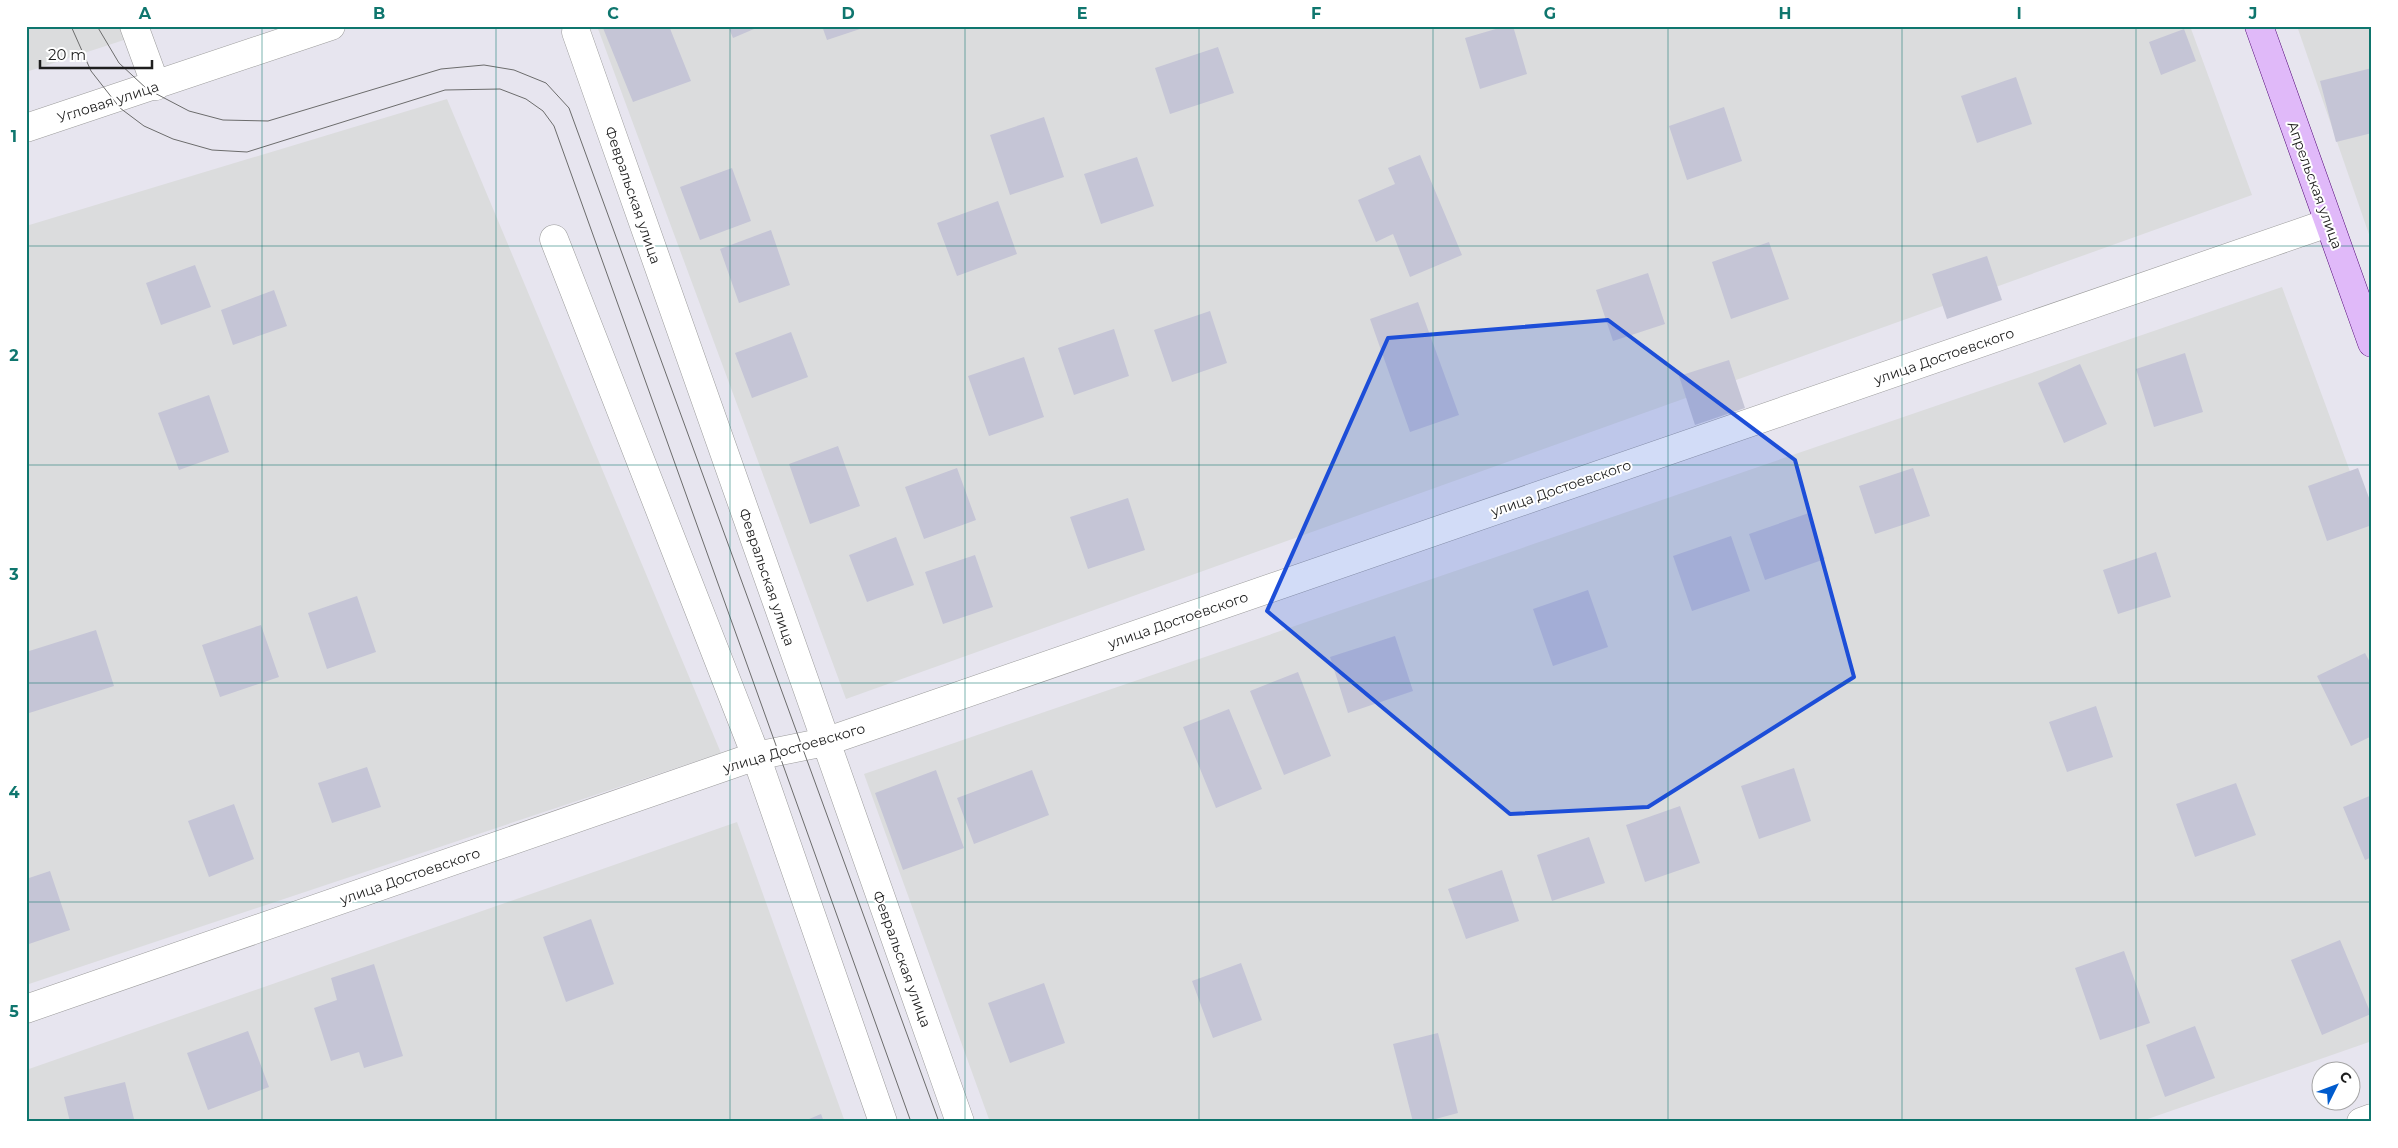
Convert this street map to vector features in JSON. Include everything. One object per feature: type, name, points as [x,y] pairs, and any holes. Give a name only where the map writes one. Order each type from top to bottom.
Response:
[{"type":"street","points":[[134,26],[156,86]]},
{"type":"street","name":"Угловая улица","points":[[26,128],[331,26]]},
{"type":"street","name":"Апрельская улица","points":[[2259,26],[2372,343]]},
{"type":"street","name":"Февральская улица","points":[[576,32],[960,1122]]},
{"type":"street","name":"улица Достоевского","points":[[26,1009],[756,756],[825,742],[2328,223]]},
{"type":"street","points":[[554,239],[756,756],[883,1122]]},
{"type":"street","points":[[2360,1122],[2372,1118]]},
{"type":"highlighted area","points":[[1608,320],[1795,460],[1854,677],[1648,807],[1510,814],[1267,611],[1388,338]]},
{"type":"shaded area","points":[[26,26],[122,26],[127,39],[26,72]]},
{"type":"shaded area","points":[[597,26],[2190,26],[2252,195],[846,699]]},
{"type":"shaded area","points":[[2297,26],[2372,26],[2372,243]]},
{"type":"shaded area","points":[[447,99],[721,753],[26,985],[26,226]]},
{"type":"shaded area","points":[[2282,287],[2372,531],[2372,1041],[2317,1060],[2310,1060],[2310,1063],[2139,1122],[990,1122],[864,774]]},
{"type":"shaded area","points":[[737,822],[845,1122],[26,1122],[26,1070]]},
{"type":"building","points":[[609,26],[669,26],[691,81],[633,102],[603,28]]},
{"type":"building","points":[[728,26],[761,26],[733,38]]},
{"type":"building","points":[[822,26],[866,26],[866,27],[827,40]]},
{"type":"building","points":[[1506,26],[1513,26],[1527,74],[1480,89],[1465,38]]},
{"type":"building","points":[[2184,29],[2196,61],[2161,75],[2149,42]]},
{"type":"building","points":[[1218,47],[1234,93],[1170,114],[1155,68]]},
{"type":"building","points":[[2372,68],[2372,133],[2336,142],[2320,81]]},
{"type":"building","points":[[2016,77],[2032,124],[1977,143],[1961,96]]},
{"type":"building","points":[[1724,107],[1742,161],[1687,180],[1669,126]]},
{"type":"building","points":[[1044,117],[1064,177],[1010,195],[990,135]]},
{"type":"building","points":[[1420,155],[1462,255],[1410,277],[1393,234],[1376,242],[1358,200],[1395,184],[1388,168]]},
{"type":"building","points":[[1137,157],[1154,206],[1101,224],[1084,174]]},
{"type":"building","points":[[732,168],[751,221],[700,240],[680,187]]},
{"type":"building","points":[[998,201],[1017,254],[957,276],[937,223]]},
{"type":"building","points":[[771,230],[790,285],[739,303],[720,249]]},
{"type":"building","points":[[1769,242],[1789,299],[1731,319],[1712,262]]},
{"type":"building","points":[[1987,256],[2002,300],[1947,319],[1932,274]]},
{"type":"building","points":[[195,265],[211,307],[161,325],[146,283]]},
{"type":"building","points":[[1648,273],[1665,324],[1613,341],[1596,290]]},
{"type":"building","points":[[274,290],[287,326],[233,345],[221,310]]},
{"type":"building","points":[[1418,302],[1459,415],[1410,432],[1370,319]]},
{"type":"building","points":[[1210,311],[1227,363],[1172,382],[1154,330]]},
{"type":"building","points":[[1114,329],[1129,376],[1074,395],[1058,348]]},
{"type":"building","points":[[791,332],[808,377],[752,398],[735,353]]},
{"type":"building","points":[[2185,353],[2203,412],[2154,427],[2136,369]]},
{"type":"building","points":[[1024,357],[1044,417],[989,436],[968,376]]},
{"type":"building","points":[[1729,360],[1745,408],[1695,425],[1679,376]]},
{"type":"building","points":[[2080,364],[2107,424],[2064,443],[2038,383]]},
{"type":"building","points":[[209,395],[229,452],[179,470],[158,413]]},
{"type":"building","points":[[838,446],[860,506],[810,524],[789,464]]},
{"type":"building","points":[[957,468],[976,520],[924,539],[905,487]]},
{"type":"building","points":[[1913,468],[1930,516],[1875,534],[1859,486]]},
{"type":"building","points":[[2358,468],[2372,506],[2372,525],[2327,541],[2308,486]]},
{"type":"building","points":[[1128,498],[1145,550],[1088,569],[1070,517]]},
{"type":"building","points":[[1809,513],[1825,559],[1765,580],[1749,534]]},
{"type":"building","points":[[1731,536],[1750,591],[1692,611],[1673,556]]},
{"type":"building","points":[[896,537],[914,585],[867,602],[849,555]]},
{"type":"building","points":[[2156,552],[2171,597],[2118,614],[2103,570]]},
{"type":"building","points":[[975,555],[993,607],[943,624],[925,572]]},
{"type":"building","points":[[1588,590],[1608,647],[1553,666],[1533,609]]},
{"type":"building","points":[[357,596],[376,652],[327,669],[308,613]]},
{"type":"building","points":[[261,625],[279,677],[220,697],[202,645]]},
{"type":"building","points":[[96,630],[114,686],[26,714],[26,652]]},
{"type":"building","points":[[1395,636],[1413,691],[1348,713],[1330,657]]},
{"type":"building","points":[[2365,653],[2372,666],[2372,736],[2351,746],[2317,676]]},
{"type":"building","points":[[1298,672],[1331,756],[1284,775],[1250,691]]},
{"type":"building","points":[[2096,706],[2113,757],[2067,772],[2049,722]]},
{"type":"building","points":[[1229,709],[1262,789],[1216,808],[1183,727]]},
{"type":"building","points":[[367,767],[381,807],[332,823],[318,783]]},
{"type":"building","points":[[1794,768],[1811,821],[1759,839],[1741,786]]},
{"type":"building","points":[[936,770],[964,848],[903,870],[875,793]]},
{"type":"building","points":[[1032,770],[1049,815],[974,844],[957,798]]},
{"type":"building","points":[[2236,783],[2256,835],[2195,857],[2176,804]]},
{"type":"building","points":[[2372,795],[2372,857],[2365,860],[2343,807]]},
{"type":"building","points":[[234,804],[254,859],[209,877],[188,821]]},
{"type":"building","points":[[1680,806],[1700,863],[1645,882],[1626,825]]},
{"type":"building","points":[[1589,837],[1605,883],[1552,901],[1537,855]]},
{"type":"building","points":[[1502,870],[1519,921],[1466,939],[1448,889]]},
{"type":"building","points":[[50,871],[70,930],[26,945],[26,879]]},
{"type":"building","points":[[591,919],[614,984],[566,1002],[543,937]]},
{"type":"building","points":[[2340,940],[2371,1014],[2322,1035],[2291,960]]},
{"type":"building","points":[[2124,951],[2150,1023],[2100,1040],[2075,968]]},
{"type":"building","points":[[1241,963],[1262,1020],[1213,1038],[1192,981]]},
{"type":"building","points":[[374,964],[403,1056],[364,1068],[359,1052],[331,1061],[314,1008],[337,1000],[331,978]]},
{"type":"building","points":[[1044,983],[1065,1043],[1010,1063],[988,1003]]},
{"type":"building","points":[[2195,1026],[2215,1078],[2165,1097],[2146,1045]]},
{"type":"building","points":[[248,1031],[269,1087],[208,1110],[187,1053]]},
{"type":"building","points":[[1438,1033],[1458,1113],[1424,1122],[1413,1122],[1393,1044]]},
{"type":"building","points":[[125,1082],[134,1119],[123,1122],[70,1122],[64,1097]]},
{"type":"building","points":[[821,1114],[824,1122],[802,1122]]},
{"type":"tram line","points":[[71,26],[91,71],[120,108],[144,126],[173,139],[212,150],[247,152],[445,90],[500,89],[526,99],[543,111],[554,126],[911,1122]]},
{"type":"tram line","points":[[97,26],[119,63],[147,89],[189,111],[223,120],[268,121],[441,69],[484,65],[514,70],[546,83],[569,108],[939,1122]]}]
